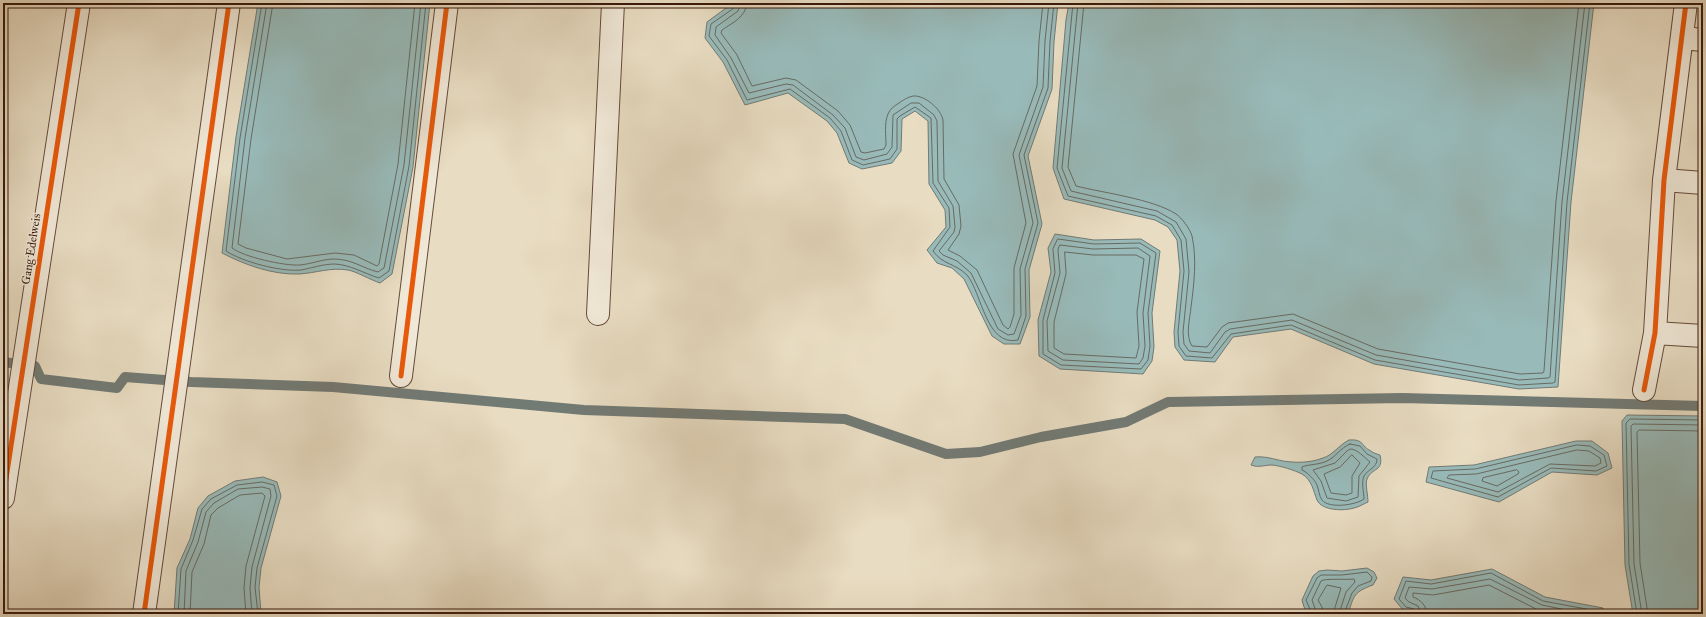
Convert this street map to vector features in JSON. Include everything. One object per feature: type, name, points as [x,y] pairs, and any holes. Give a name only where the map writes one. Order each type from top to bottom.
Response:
[{"type":"street","name":"Gang Edelweis","points":[[3,498],[78,3]]},
{"type":"street","points":[[144,614],[176,398],[180,358],[229,3]]},
{"type":"street","points":[[401,376],[447,3]]},
{"type":"street","points":[[598,314],[613,3]]},
{"type":"street","points":[[1644,390],[1655,333],[1664,180],[1693,39],[1686,3]]},
{"type":"street","points":[[1664,180],[1703,183]]},
{"type":"street","points":[[1655,333],[1703,336]]},
{"type":"water","points":[[258,3],[430,3],[413,167],[392,274],[380,283],[355,272],[342,269],[299,274],[279,273],[250,265],[222,253],[236,137]]},
{"type":"water","points":[[733,3],[1058,3],[1054,42],[1052,89],[1028,156],[1042,224],[1029,270],[1030,317],[1020,344],[1004,344],[992,336],[964,279],[952,268],[937,263],[927,250],[946,227],[945,210],[929,184],[928,121],[915,111],[902,119],[901,151],[892,163],[862,169],[849,163],[837,133],[827,121],[788,93],[745,105],[723,62],[705,38],[707,22]]},
{"type":"water","points":[[1069,3],[1594,3],[1571,202],[1558,387],[1519,389],[1374,364],[1291,329],[1233,337],[1215,362],[1184,360],[1175,347],[1174,332],[1180,271],[1177,240],[1168,227],[1155,220],[1064,199],[1053,168],[1066,20]]},
{"type":"water","points":[[1055,234],[1094,240],[1141,239],[1160,251],[1152,313],[1154,347],[1152,361],[1143,374],[1060,369],[1039,356],[1038,320],[1051,272],[1048,248]]},
{"type":"water","points":[[1627,415],[1703,416],[1703,614],[1633,614],[1625,565],[1622,421]]},
{"type":"water","points":[[1349,440],[1360,442],[1374,453],[1380,455],[1381,460],[1379,467],[1369,475],[1366,481],[1368,502],[1356,508],[1339,510],[1323,506],[1317,500],[1308,479],[1295,471],[1269,465],[1251,465],[1255,457],[1266,457],[1293,462],[1318,460],[1327,457]]},
{"type":"water","points":[[1576,441],[1592,441],[1608,453],[1612,468],[1597,475],[1552,472],[1499,502],[1426,482],[1429,467],[1474,465]]},
{"type":"water","points":[[263,477],[277,482],[281,496],[261,568],[259,587],[261,614],[174,614],[177,568],[190,539],[198,508],[208,496],[235,481]]},
{"type":"water","points":[[1367,568],[1374,572],[1377,578],[1373,585],[1358,592],[1352,602],[1348,614],[1309,614],[1304,607],[1302,600],[1313,576],[1319,571],[1342,571]]},
{"type":"water","points":[[1492,569],[1545,597],[1603,608],[1603,614],[1421,614],[1404,611],[1394,599],[1403,577],[1431,580]]},
{"type":"waterway","points":[[3,362],[35,366],[41,379],[117,388],[125,377],[191,382],[333,387],[584,410],[845,419],[946,454],[980,452],[1041,437],[1126,422],[1168,402],[1402,398],[1703,406]]},
{"type":"cycle path","points":[[3,498],[79,3]]},
{"type":"cycle path","points":[[144,614],[229,3]]},
{"type":"cycle path","points":[[401,376],[447,3]]},
{"type":"cycle path","points":[[1644,390],[1655,333],[1664,180],[1686,3]]}]
